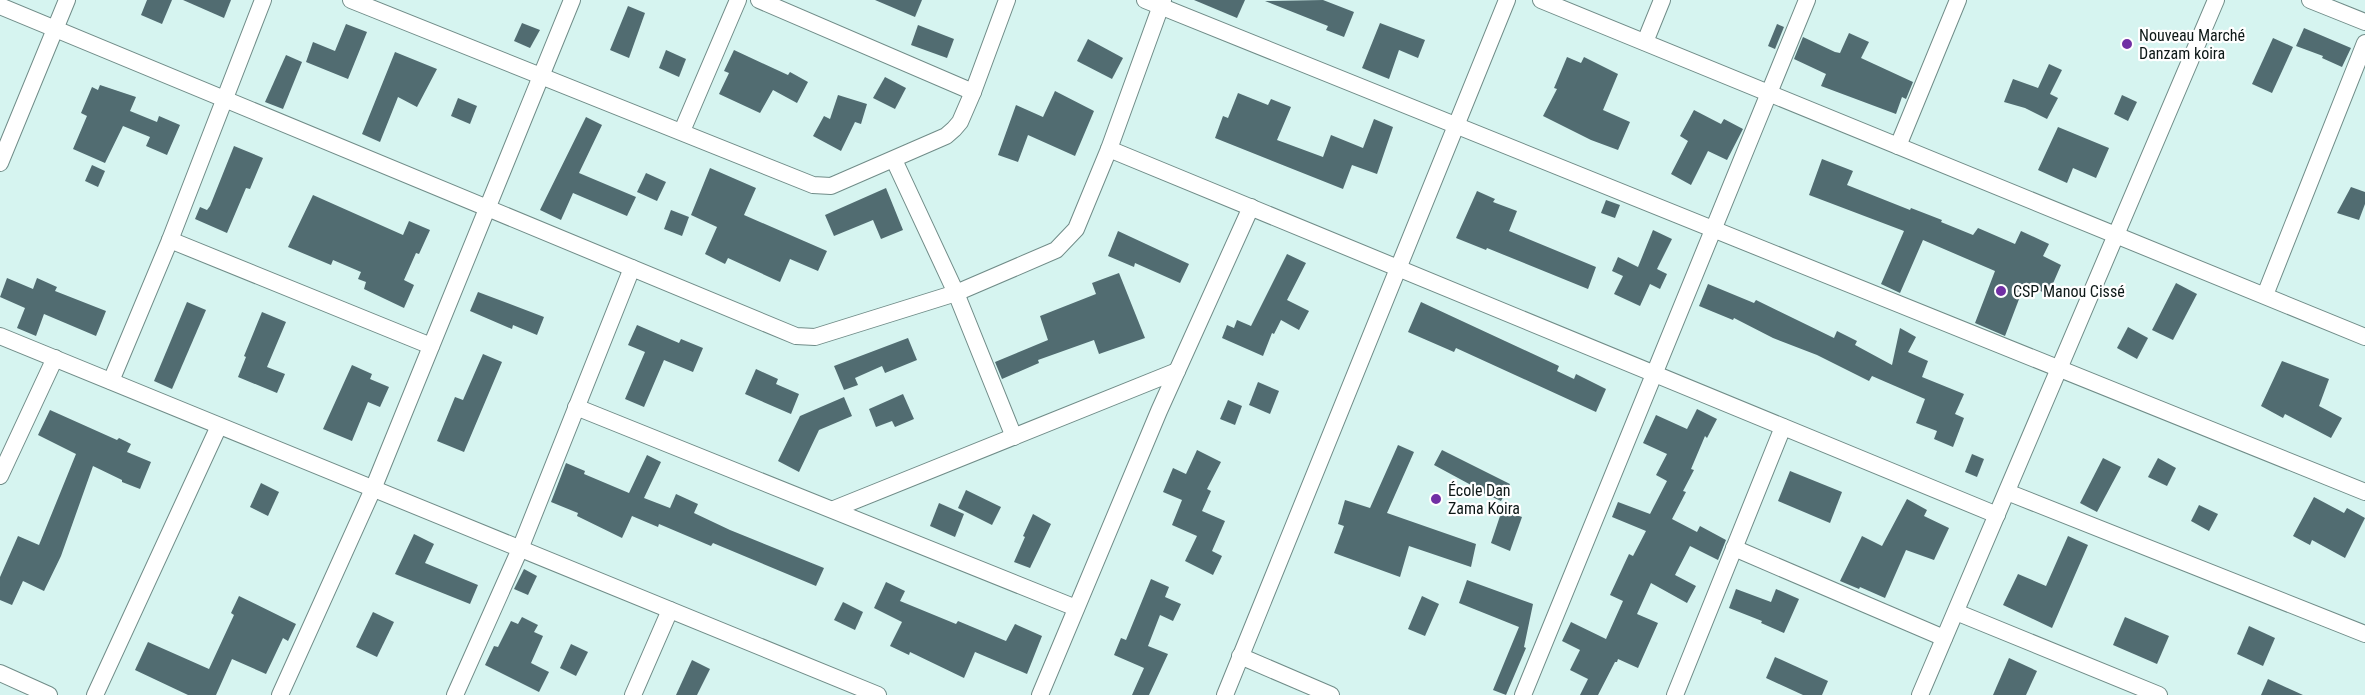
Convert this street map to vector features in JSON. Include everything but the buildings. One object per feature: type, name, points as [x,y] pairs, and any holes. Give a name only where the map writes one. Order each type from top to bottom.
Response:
[{"type":"street","points":[[0,163],[67,0]]},
{"type":"street","points":[[111,381],[170,240],[263,0]]},
{"type":"street","points":[[351,0],[822,187],[831,186],[894,160],[946,136],[954,129],[960,122],[1006,0]]},
{"type":"street","points":[[280,695],[373,489],[572,0]]},
{"type":"street","points":[[682,131],[738,0]]},
{"type":"street","points":[[759,0],[972,92]]},
{"type":"street","points":[[1145,0],[1162,3],[1456,125],[2365,492]]},
{"type":"street","points":[[1225,695],[1507,0]]},
{"type":"street","points":[[1542,0],[2365,337]]},
{"type":"street","points":[[1644,42],[1662,0]]},
{"type":"street","points":[[1523,695],[1807,0]]},
{"type":"street","points":[[1898,146],[1958,0]]},
{"type":"street","points":[[1920,695],[2216,0]]},
{"type":"street","points":[[2310,0],[2365,22]]},
{"type":"street","points":[[0,6],[487,209],[796,336],[806,338],[956,293],[1056,250],[1067,240],[1076,229],[1109,149],[1162,3]]},
{"type":"street","points":[[2265,295],[2365,44]]},
{"type":"street","points":[[1109,149],[1997,515]]},
{"type":"street","points":[[894,160],[956,293],[1014,437]]},
{"type":"street","points":[[1040,695],[1177,371],[1251,207]]},
{"type":"street","points":[[170,240],[431,346]]},
{"type":"street","points":[[455,695],[520,549],[632,268]]},
{"type":"street","points":[[0,336],[878,695]]},
{"type":"street","points":[[0,476],[55,358]]},
{"type":"street","points":[[834,509],[1177,371]]},
{"type":"street","points":[[576,407],[1076,608]]},
{"type":"street","points":[[95,695],[219,426]]},
{"type":"street","points":[[1675,695],[1783,427]]},
{"type":"street","points":[[2007,492],[2365,634]]},
{"type":"street","points":[[1734,548],[1944,638]]},
{"type":"street","points":[[633,695],[670,610]]},
{"type":"street","points":[[1956,612],[2159,695]]},
{"type":"street","points":[[1240,656],[1330,695]]},
{"type":"street","points":[[0,673],[49,695]]},
{"type":"place","name":"Nouveau Marché Danzam koira","points":[[2127,44]]},
{"type":"place","name":"CSP Manou Cissé","points":[[2001,291]]},
{"type":"place","name":"École Dan Zama Koira","points":[[1436,499]]}]
